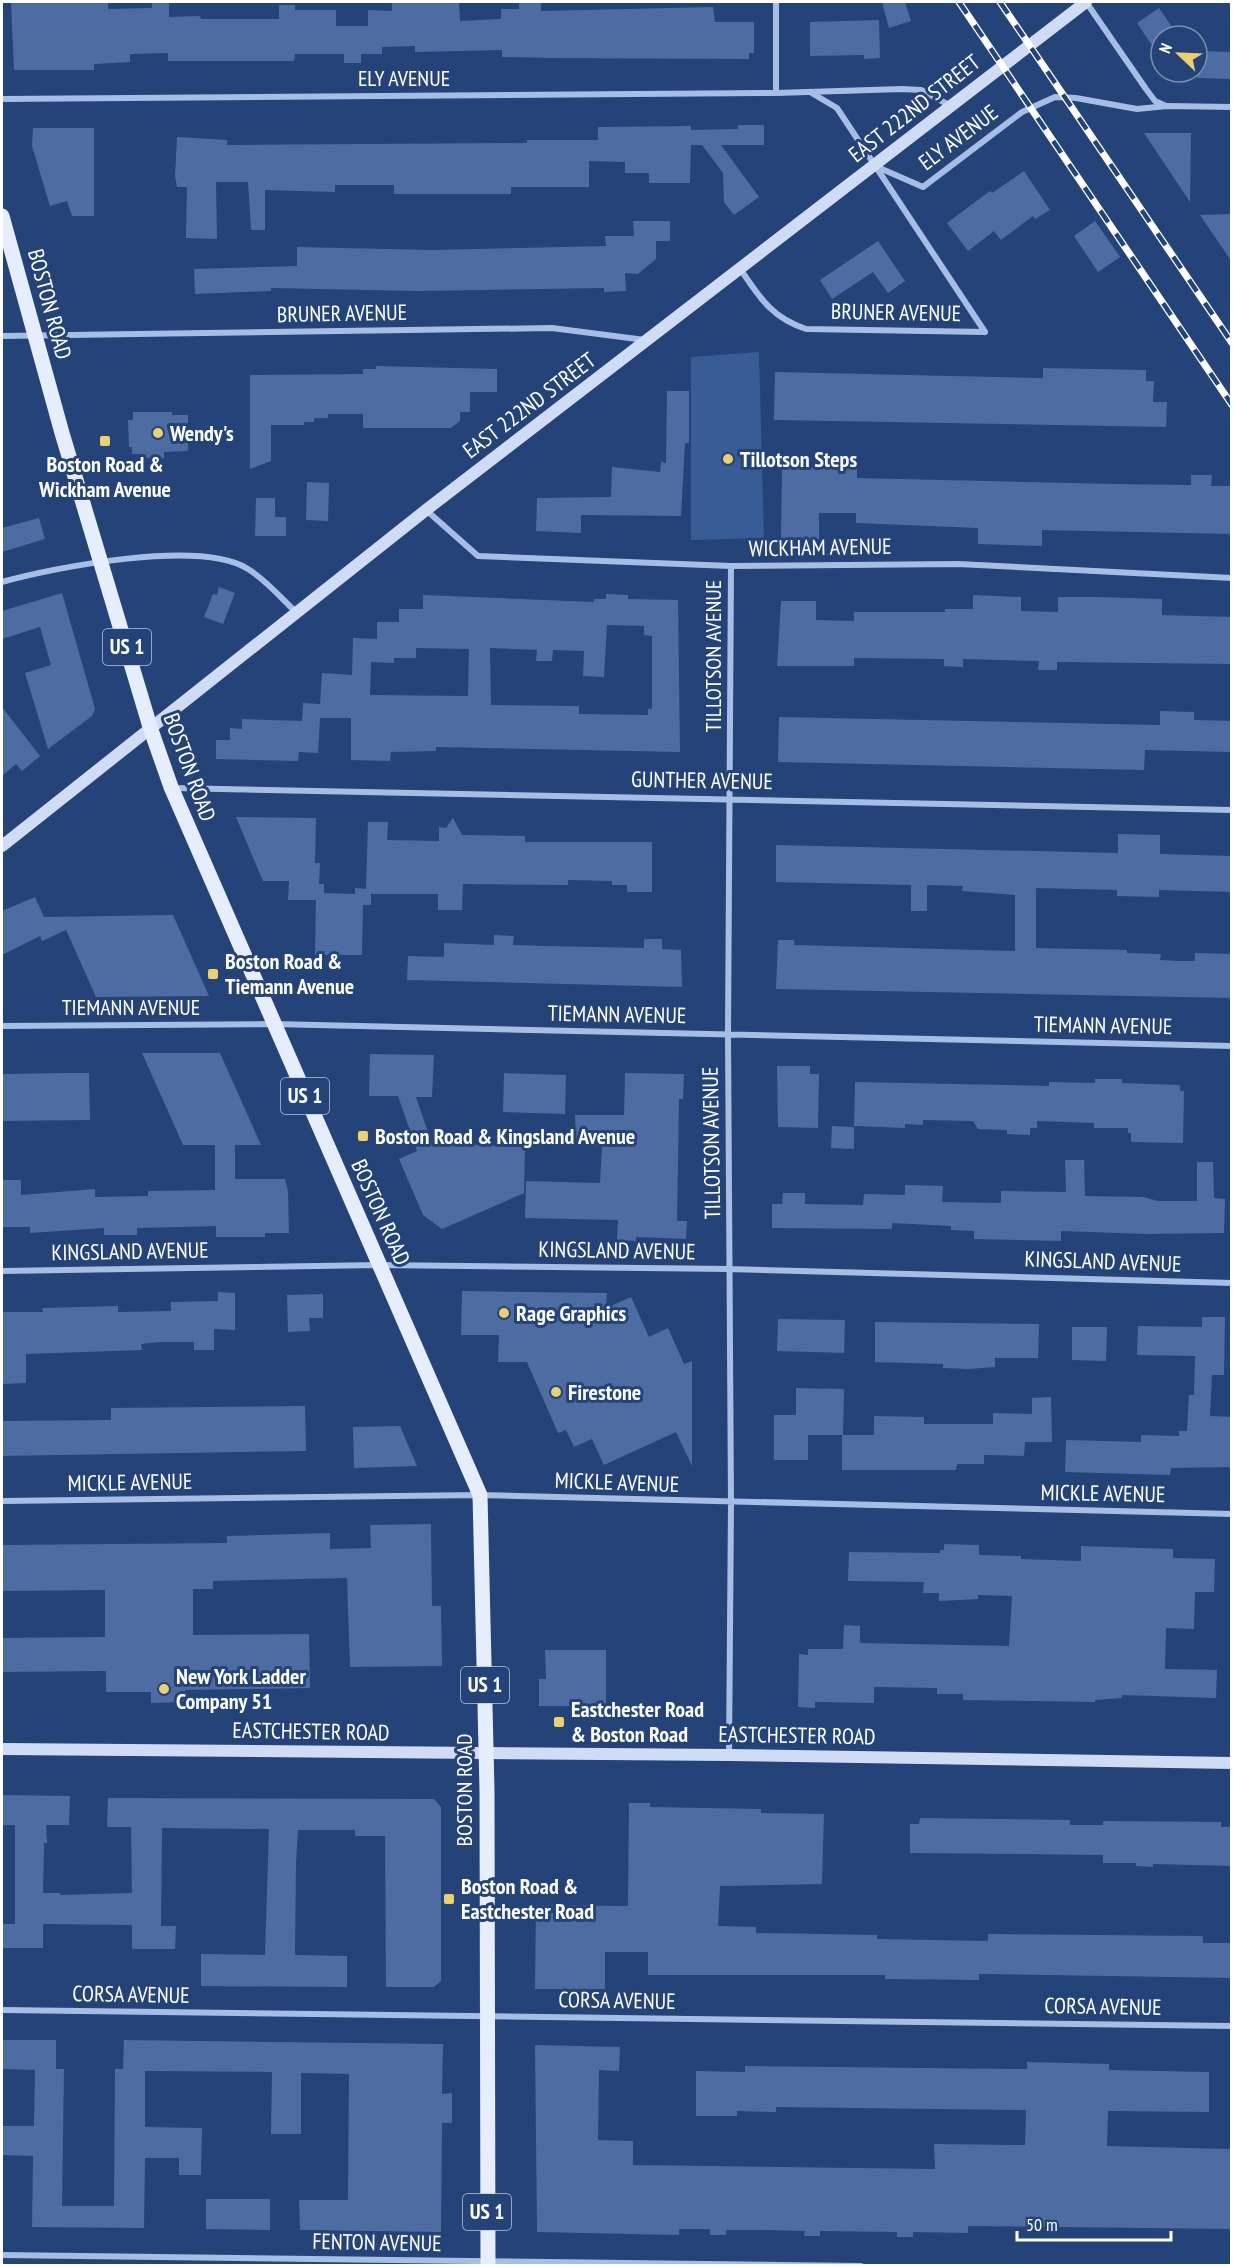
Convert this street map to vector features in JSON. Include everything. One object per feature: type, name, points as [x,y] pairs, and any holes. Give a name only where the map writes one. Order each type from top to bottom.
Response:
[{"type":"main road","name":"BOSTON ROAD","points":[[2,216],[151,730],[171,788],[480,1496],[486,1754],[488,2263]]},
{"type":"street","points":[[776,2],[776,93]]},
{"type":"street","points":[[1086,2],[1146,89],[1155,100],[1167,106]]},
{"type":"street","name":"EAST 222ND STREET","points":[[2,846],[426,510],[741,270],[1086,2]]},
{"type":"street","name":"ELY AVENUE","points":[[2,99],[921,90],[952,106]]},
{"type":"street","points":[[806,91],[837,108],[874,166]]},
{"type":"street","name":"ELY AVENUE","points":[[874,166],[923,186],[1022,112],[1055,97],[1076,98],[1137,109],[1167,106],[1232,107]]},
{"type":"street","name":"BRUNER AVENUE","points":[[741,270],[764,303],[786,323],[806,329],[985,332],[874,166]]},
{"type":"street","name":"BRUNER AVENUE","points":[[2,336],[552,328],[648,340]]},
{"type":"street","name":"WICKHAM AVENUE","points":[[426,510],[478,556],[731,566],[958,564],[1232,578]]},
{"type":"street","points":[[2,582],[39,571],[156,555],[217,558],[248,569],[296,612]]},
{"type":"street","name":"TILLOTSON AVENUE","points":[[729,1755],[731,1503],[728,1034],[731,566]]},
{"type":"street","name":"GUNTHER AVENUE","points":[[171,788],[1232,810]]},
{"type":"street","name":"TIEMANN AVENUE","points":[[2,1026],[273,1024],[1232,1046]]},
{"type":"street","name":"KINGSLAND AVENUE","points":[[2,1271],[379,1265],[730,1269],[1232,1282]]},
{"type":"street","name":"MICKLE AVENUE","points":[[2,1501],[480,1496],[1232,1514]]},
{"type":"street","name":"EASTCHESTER ROAD","points":[[2,1749],[1232,1762]]},
{"type":"street","name":"CORSA AVENUE","points":[[2,2010],[1232,2026]]},
{"type":"street","name":"FENTON AVENUE","points":[[2,2255],[488,2263],[861,2265]]},
{"type":"shaded area","points":[[759,352],[764,538],[691,540],[691,357]]},
{"type":"building","points":[[11,2],[108,2],[108,9],[152,8],[152,2],[169,2],[169,17],[200,16],[201,19],[279,19],[279,5],[295,5],[295,10],[336,10],[336,26],[368,26],[368,10],[392,11],[392,2],[459,2],[460,21],[501,19],[501,9],[519,9],[519,2],[541,2],[541,11],[713,7],[715,22],[754,22],[754,53],[749,53],[749,59],[502,57],[502,50],[415,52],[415,46],[382,47],[382,54],[361,54],[361,63],[344,63],[344,54],[295,54],[294,61],[168,61],[168,53],[130,54],[130,62],[94,64],[94,70],[14,70]]},
{"type":"building","points":[[882,2],[905,2],[911,21],[889,28]]},
{"type":"building","points":[[1159,8],[1170,24],[1149,24],[1149,41],[1137,23]]},
{"type":"building","points":[[879,20],[880,58],[864,59],[864,55],[810,56],[810,22]]},
{"type":"building","points":[[1209,51],[1232,52],[1232,79],[1209,78]]},
{"type":"building","points":[[738,125],[764,125],[764,145],[721,145],[759,197],[734,215],[724,202],[723,173],[702,145],[691,145],[690,183],[649,183],[649,173],[625,173],[625,162],[589,161],[589,187],[511,187],[511,194],[394,194],[394,185],[335,185],[335,192],[265,190],[265,230],[251,230],[248,182],[216,182],[217,239],[186,238],[187,187],[177,187],[175,176],[177,137],[227,140],[227,145],[527,143],[527,140],[598,140],[598,127],[691,126],[691,130],[738,129]]},
{"type":"building","points":[[33,128],[94,128],[94,216],[72,216],[67,201],[50,206],[32,146]]},
{"type":"building","points":[[1144,133],[1191,133],[1190,202]]},
{"type":"building","points":[[1024,171],[1050,210],[1035,219],[1033,216],[1001,240],[994,231],[968,251],[947,223],[990,191],[992,193]]},
{"type":"building","points":[[1232,214],[1232,262],[1200,215]]},
{"type":"building","points":[[633,221],[670,221],[670,241],[656,241],[656,259],[638,274],[625,273],[626,291],[604,292],[604,288],[418,291],[271,288],[271,291],[195,294],[194,269],[297,266],[297,247],[432,250],[606,246],[605,236],[634,236]]},
{"type":"building","points":[[1095,221],[1120,257],[1098,272],[1074,236]]},
{"type":"building","points":[[878,241],[905,281],[888,293],[873,272],[832,299],[820,280]]},
{"type":"building","points":[[376,366],[497,369],[497,392],[470,392],[470,412],[460,412],[460,421],[451,428],[363,428],[363,414],[328,414],[328,418],[314,418],[314,422],[304,422],[304,425],[271,425],[271,461],[250,469],[250,375],[363,374],[363,369],[376,369]]},
{"type":"building","points":[[1043,368],[1146,370],[1146,381],[1154,381],[1153,402],[1167,402],[1166,427],[774,420],[775,372],[1043,378]]},
{"type":"building","points":[[667,391],[689,391],[689,443],[685,443],[681,516],[581,515],[581,533],[536,531],[537,498],[611,497],[612,467],[660,472],[661,462],[666,463]]},
{"type":"building","name":"Wendy's","points":[[133,412],[172,412],[172,415],[188,415],[188,451],[164,452],[164,458],[143,458],[143,454],[132,454],[132,447],[129,447],[128,420],[133,420]]},
{"type":"building","points":[[782,467],[857,468],[857,478],[1115,484],[1191,485],[1191,475],[1212,475],[1211,486],[1232,486],[1232,534],[1042,530],[1042,546],[978,544],[978,528],[856,523],[856,513],[819,513],[819,539],[781,538]]},
{"type":"building","points":[[307,482],[329,483],[328,521],[306,520]]},
{"type":"building","points":[[256,498],[275,498],[275,517],[286,517],[286,536],[255,536]]},
{"type":"building","points":[[39,518],[45,539],[2,552],[2,528]]},
{"type":"building","points":[[219,587],[235,593],[223,624],[204,617],[213,594],[217,595]]},
{"type":"building","points":[[62,593],[95,709],[92,716],[48,749],[25,673],[51,665],[40,627],[2,639],[2,611]]},
{"type":"building","points":[[606,594],[628,595],[628,599],[678,600],[680,752],[436,747],[436,751],[391,752],[390,761],[351,760],[351,718],[320,718],[318,753],[299,752],[298,761],[216,759],[216,740],[230,740],[230,728],[242,729],[242,719],[302,721],[303,703],[320,704],[322,673],[352,675],[353,638],[377,639],[377,622],[399,622],[399,609],[423,609],[423,595],[594,602],[594,599],[606,599]],"holes":[[[607,625],[644,626],[644,635],[652,636],[652,709],[648,709],[648,715],[579,714],[579,706],[491,705],[490,648],[537,650],[536,661],[552,661],[553,650],[584,651],[583,676],[604,677]],[[416,648],[469,649],[468,696],[370,695],[371,662],[394,663],[394,658],[416,658]]]},
{"type":"building","points":[[973,595],[1021,597],[1021,611],[1058,612],[1058,597],[1162,599],[1162,615],[1232,617],[1232,664],[1057,662],[1057,670],[1038,670],[1039,661],[963,659],[963,667],[944,666],[944,659],[854,658],[854,666],[777,666],[781,601],[816,601],[816,620],[854,621],[854,612],[945,612],[945,609],[973,609]]},
{"type":"building","points":[[2,707],[40,756],[22,771],[16,764],[2,776]]},
{"type":"building","points":[[1160,711],[1194,712],[1194,720],[1232,721],[1232,752],[1145,750],[1144,770],[778,762],[779,717],[1160,725]]},
{"type":"building","points":[[236,817],[316,818],[315,863],[320,863],[319,884],[324,884],[324,893],[355,894],[355,888],[366,889],[368,822],[388,822],[387,840],[439,841],[439,827],[446,828],[453,818],[462,835],[525,836],[525,842],[652,842],[652,892],[627,892],[627,885],[612,885],[612,881],[568,880],[568,885],[463,884],[462,910],[438,910],[438,894],[371,894],[371,905],[363,905],[362,955],[315,955],[316,900],[288,900],[289,881],[263,881]]},
{"type":"building","points":[[1118,834],[1160,835],[1160,854],[1232,856],[1232,892],[1159,890],[1159,897],[1117,896],[1117,890],[1036,888],[1036,948],[1127,950],[1127,953],[1161,954],[1160,960],[1179,961],[1195,961],[1195,953],[1232,954],[1232,998],[776,989],[778,940],[794,940],[794,945],[1015,951],[1015,895],[962,891],[963,886],[927,885],[927,911],[911,911],[911,885],[776,882],[776,845],[1118,853]]},
{"type":"building","points":[[35,897],[44,917],[173,915],[209,996],[96,997],[66,930],[42,941],[40,936],[2,955],[2,911]]},
{"type":"building","points":[[494,935],[514,936],[513,945],[547,946],[644,948],[644,939],[662,939],[662,949],[681,950],[682,987],[407,980],[408,956],[444,957],[444,943],[494,945]]},
{"type":"building","points":[[142,1053],[220,1053],[261,1145],[235,1145],[235,1179],[285,1179],[288,1191],[289,1233],[265,1233],[265,1237],[216,1237],[216,1226],[137,1228],[137,1235],[104,1235],[104,1228],[30,1233],[30,1227],[2,1227],[2,1180],[21,1180],[21,1195],[95,1189],[95,1197],[148,1196],[148,1191],[215,1190],[215,1145],[183,1145]]},
{"type":"building","points":[[370,1054],[434,1055],[432,1097],[416,1097],[432,1144],[455,1135],[459,1144],[525,1147],[524,1193],[442,1229],[423,1215],[399,1159],[417,1151],[398,1096],[369,1096]]},
{"type":"building","points":[[777,1066],[810,1066],[810,1074],[819,1074],[818,1128],[778,1127]]},
{"type":"building","points":[[89,1073],[90,1120],[2,1121],[2,1074]]},
{"type":"building","points":[[504,1073],[566,1075],[565,1114],[503,1112]]},
{"type":"building","points":[[625,1073],[684,1074],[683,1099],[679,1099],[677,1221],[687,1221],[686,1239],[636,1237],[636,1241],[617,1240],[618,1220],[525,1218],[526,1181],[600,1183],[602,1146],[576,1145],[575,1115],[624,1115]]},
{"type":"building","points":[[1095,1079],[1122,1079],[1122,1083],[1180,1085],[1180,1091],[1184,1091],[1183,1143],[1131,1142],[1131,1133],[1128,1133],[1128,1128],[1094,1128],[1094,1123],[1037,1121],[1037,1128],[1030,1128],[1030,1135],[1007,1134],[1007,1130],[978,1129],[973,1121],[923,1120],[923,1125],[905,1124],[905,1128],[854,1126],[855,1082],[1049,1086],[1049,1082],[1095,1083]]},
{"type":"building","points":[[832,1126],[854,1127],[854,1149],[831,1148]]},
{"type":"building","points":[[1065,1160],[1084,1160],[1085,1196],[1143,1197],[1158,1201],[1197,1201],[1197,1162],[1213,1162],[1214,1198],[1225,1199],[1224,1233],[1146,1234],[1061,1231],[1061,1241],[974,1239],[974,1231],[951,1230],[951,1226],[892,1223],[892,1229],[772,1228],[772,1204],[782,1204],[783,1193],[805,1193],[805,1204],[863,1205],[864,1194],[905,1195],[905,1185],[943,1186],[942,1202],[1001,1203],[1001,1191],[1066,1192]]},
{"type":"building","points":[[462,1291],[607,1293],[606,1308],[631,1297],[649,1337],[668,1328],[684,1364],[692,1361],[692,1466],[676,1432],[604,1465],[592,1439],[574,1447],[566,1430],[558,1433],[527,1362],[498,1362],[499,1335],[461,1335]]},
{"type":"building","points":[[218,1292],[235,1293],[235,1330],[214,1329],[214,1350],[194,1350],[194,1342],[160,1342],[141,1344],[142,1350],[26,1354],[26,1383],[2,1384],[2,1312],[43,1312],[42,1308],[118,1306],[118,1312],[171,1311],[171,1302],[218,1301]]},
{"type":"building","points":[[323,1294],[323,1318],[309,1318],[310,1331],[288,1332],[287,1295]]},
{"type":"building","points":[[1202,1317],[1225,1317],[1224,1375],[1212,1375],[1210,1416],[1232,1417],[1232,1467],[1171,1468],[1170,1475],[1065,1472],[1066,1440],[1141,1442],[1141,1435],[1179,1436],[1179,1431],[1187,1431],[1189,1395],[1194,1395],[1195,1356],[1137,1355],[1138,1326],[1202,1327]]},
{"type":"building","points":[[778,1319],[845,1320],[844,1353],[777,1351]]},
{"type":"building","points":[[875,1322],[1039,1324],[1038,1358],[995,1358],[995,1367],[969,1369],[943,1368],[943,1364],[875,1362]]},
{"type":"building","points":[[1072,1327],[1107,1327],[1106,1361],[1072,1360]]},
{"type":"building","points":[[796,1388],[844,1389],[843,1435],[808,1435],[808,1460],[774,1460],[774,1415],[796,1415]]},
{"type":"building","points":[[1051,1397],[1052,1442],[1025,1442],[1024,1456],[984,1455],[984,1464],[957,1464],[956,1470],[842,1470],[842,1435],[874,1435],[874,1416],[924,1417],[924,1424],[993,1424],[993,1413],[1032,1414],[1032,1398]]},
{"type":"building","points":[[305,1406],[306,1451],[2,1456],[2,1421],[111,1420],[111,1408]]},
{"type":"building","points":[[400,1426],[417,1466],[354,1468],[353,1427]]},
{"type":"building","points":[[431,1524],[432,1606],[441,1606],[442,1666],[350,1667],[347,1578],[213,1581],[213,1589],[193,1589],[193,1635],[309,1634],[310,1688],[185,1690],[185,1702],[151,1703],[151,1692],[106,1692],[106,1671],[2,1672],[2,1638],[105,1637],[105,1590],[2,1591],[2,1545],[227,1543],[227,1536],[330,1533],[330,1549],[371,1548],[370,1525]]},
{"type":"building","points":[[944,1544],[979,1545],[979,1555],[1021,1556],[1021,1559],[1081,1561],[1081,1546],[1173,1549],[1173,1558],[1215,1559],[1214,1592],[1195,1592],[1194,1629],[1166,1628],[1165,1669],[1217,1670],[1216,1698],[1122,1695],[1122,1698],[1095,1700],[1095,1702],[963,1700],[963,1694],[937,1694],[937,1688],[874,1687],[874,1703],[815,1702],[815,1708],[798,1707],[799,1654],[808,1655],[808,1649],[843,1649],[844,1625],[860,1626],[860,1643],[1009,1646],[1012,1596],[978,1595],[978,1599],[939,1601],[939,1593],[923,1593],[924,1582],[848,1581],[849,1552],[940,1553],[940,1550],[944,1550]]},
{"type":"building","points":[[545,1650],[606,1650],[606,1706],[539,1706],[539,1679],[546,1679]]},
{"type":"building","points":[[2,1795],[70,1796],[69,1825],[46,1825],[47,1843],[44,1843],[43,1893],[60,1893],[60,1895],[132,1893],[131,1827],[107,1827],[108,1798],[434,1799],[441,1807],[441,1981],[434,1987],[386,1987],[385,1836],[355,1836],[355,1830],[298,1830],[296,1863],[295,1955],[347,1956],[347,1987],[201,1986],[201,1954],[265,1955],[269,1829],[162,1828],[161,1926],[176,1926],[175,1949],[132,1949],[132,1925],[43,1924],[43,1948],[2,1948],[2,1924],[15,1924],[15,1825],[2,1825]]},
{"type":"building","points":[[629,1803],[650,1803],[650,1807],[761,1809],[761,1813],[824,1814],[822,1884],[720,1886],[718,1926],[756,1927],[756,1933],[877,1935],[877,1939],[988,1941],[988,1934],[1203,1936],[1203,1943],[1232,1943],[1232,1978],[979,1974],[979,1980],[885,1979],[885,1975],[648,1975],[648,1952],[605,1952],[605,1989],[535,1989],[536,1905],[628,1906]]},
{"type":"building","points":[[920,1818],[1070,1820],[1070,1825],[1103,1825],[1103,1821],[1221,1822],[1221,1827],[1232,1827],[1232,1866],[1153,1864],[1153,1867],[1136,1866],[1136,1863],[1103,1863],[1103,1855],[910,1853],[910,1824],[919,1824]]},
{"type":"building","points":[[2,2040],[56,2040],[56,2069],[64,2069],[62,2206],[114,2206],[115,2069],[123,2069],[124,2040],[443,2044],[442,2094],[452,2093],[452,2123],[442,2123],[441,2232],[300,2230],[299,2200],[348,2200],[349,2074],[301,2073],[301,2134],[271,2134],[272,2072],[145,2071],[145,2127],[202,2128],[201,2175],[179,2175],[179,2158],[145,2158],[144,2228],[32,2227],[33,2156],[2,2155],[2,2126],[34,2126],[35,2070],[2,2069]]},
{"type":"building","points":[[535,2045],[620,2047],[619,2071],[599,2070],[598,2140],[633,2141],[633,2165],[935,2169],[934,2144],[1025,2145],[1026,2110],[776,2107],[776,2112],[737,2111],[737,2116],[696,2116],[696,2071],[745,2072],[745,2066],[1027,2069],[1027,2062],[1109,2064],[1109,2070],[1209,2072],[1209,2112],[1108,2111],[1107,2146],[1232,2149],[1232,2229],[968,2226],[968,2233],[913,2232],[913,2237],[897,2237],[897,2232],[820,2231],[820,2236],[804,2236],[805,2231],[765,2230],[726,2230],[726,2235],[710,2235],[710,2229],[679,2229],[679,2235],[537,2232]]},
{"type":"building","points":[[206,2199],[270,2199],[270,2230],[206,2229]]},
{"type":"railway","points":[[959,2],[1232,405]]},
{"type":"railway","points":[[1000,2],[1232,343]]},
{"type":"place","name":"Wendy's","points":[[158,433]]},
{"type":"place","name":"Boston Road & Wickham Avenue","points":[[105,441]]},
{"type":"place","name":"Tillotson Steps","points":[[728,459]]},
{"type":"place","name":"Boston Road & Tiemann Avenue","points":[[213,974]]},
{"type":"place","name":"Boston Road & Kingsland Avenue","points":[[363,1136]]},
{"type":"place","name":"Rage Graphics","points":[[504,1313]]},
{"type":"place","name":"Firestone","points":[[556,1392]]},
{"type":"place","name":"New York Ladder Company 51","points":[[164,1689]]},
{"type":"place","name":"Eastchester Road & Boston Road","points":[[559,1722]]},
{"type":"place","name":"Boston Road & Eastchester Road","points":[[449,1899]]}]
